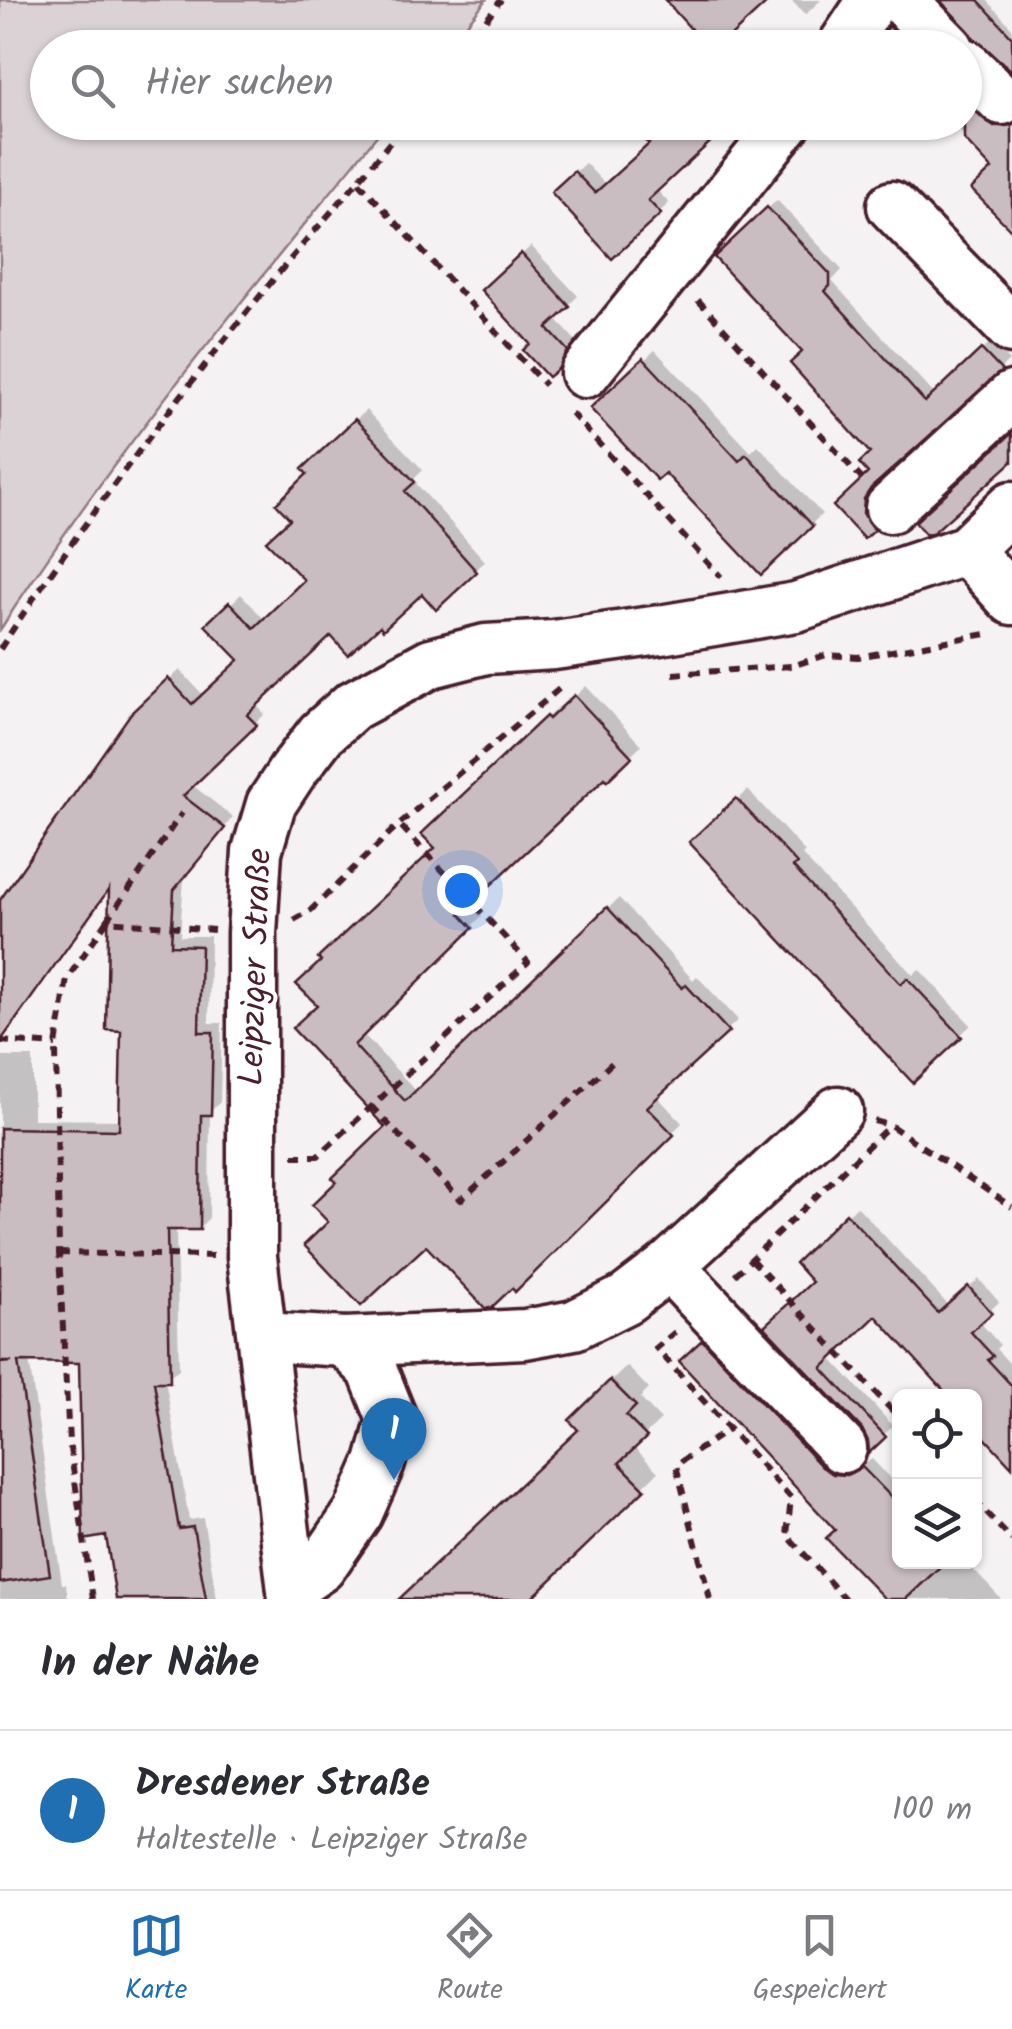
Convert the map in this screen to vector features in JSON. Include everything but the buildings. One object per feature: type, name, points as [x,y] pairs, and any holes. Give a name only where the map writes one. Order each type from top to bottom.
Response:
[{"type":"street","points":[[853,30],[873,0]]},
{"type":"street","points":[[902,0],[931,30]]},
{"type":"street","points":[[982,81],[1002,100]]},
{"type":"street","points":[[584,373],[773,140]]},
{"type":"street","points":[[892,206],[1012,329]]},
{"type":"street","points":[[890,508],[1012,396]]},
{"type":"street","name":"Leipziger Straße","points":[[292,1593],[252,1257],[252,933],[257,851],[270,804],[320,734],[352,706],[430,663],[486,649],[554,645],[796,607],[967,550],[1012,506]]},
{"type":"street","points":[[967,550],[1005,616]]},
{"type":"street","points":[[263,1338],[345,1342],[524,1334],[574,1324],[626,1299],[669,1266],[838,1111]]},
{"type":"street","points":[[669,1266],[842,1448]]},
{"type":"street","points":[[292,1593],[322,1566],[358,1513],[380,1463],[392,1419],[372,1368],[345,1342]]},
{"type":"path","points":[[478,30],[501,0]]},
{"type":"path","points":[[0,648],[160,422],[270,283],[392,140]]},
{"type":"path","points":[[670,270],[890,508]]},
{"type":"path","points":[[660,674],[792,666],[826,655],[858,657],[1005,616]]},
{"type":"path","points":[[106,922],[252,933],[284,925],[311,910],[399,824],[571,679],[554,645]]},
{"type":"path","points":[[93,1599],[69,1442],[56,1045],[67,979],[182,813]]},
{"type":"path","points":[[252,1182],[278,1156],[318,1156],[528,962],[399,824]]},
{"type":"path","points":[[0,1040],[56,1045]]},
{"type":"path","points":[[371,1106],[461,1200],[613,1062]]},
{"type":"path","points":[[838,1111],[890,1125],[1012,1208]]},
{"type":"path","points":[[716,1222],[892,1410]]},
{"type":"path","points":[[60,1253],[252,1257]]},
{"type":"path","points":[[710,1599],[676,1466],[730,1428]]},
{"type":"path","points":[[982,1508],[1012,1540]]},
{"type":"shaded area","points":[[0,0],[486,0],[462,30],[30,30],[30,140],[373,140],[137,434],[0,630]]},
{"type":"place","name":"Dresdener Straße","points":[[394,1480]]}]
